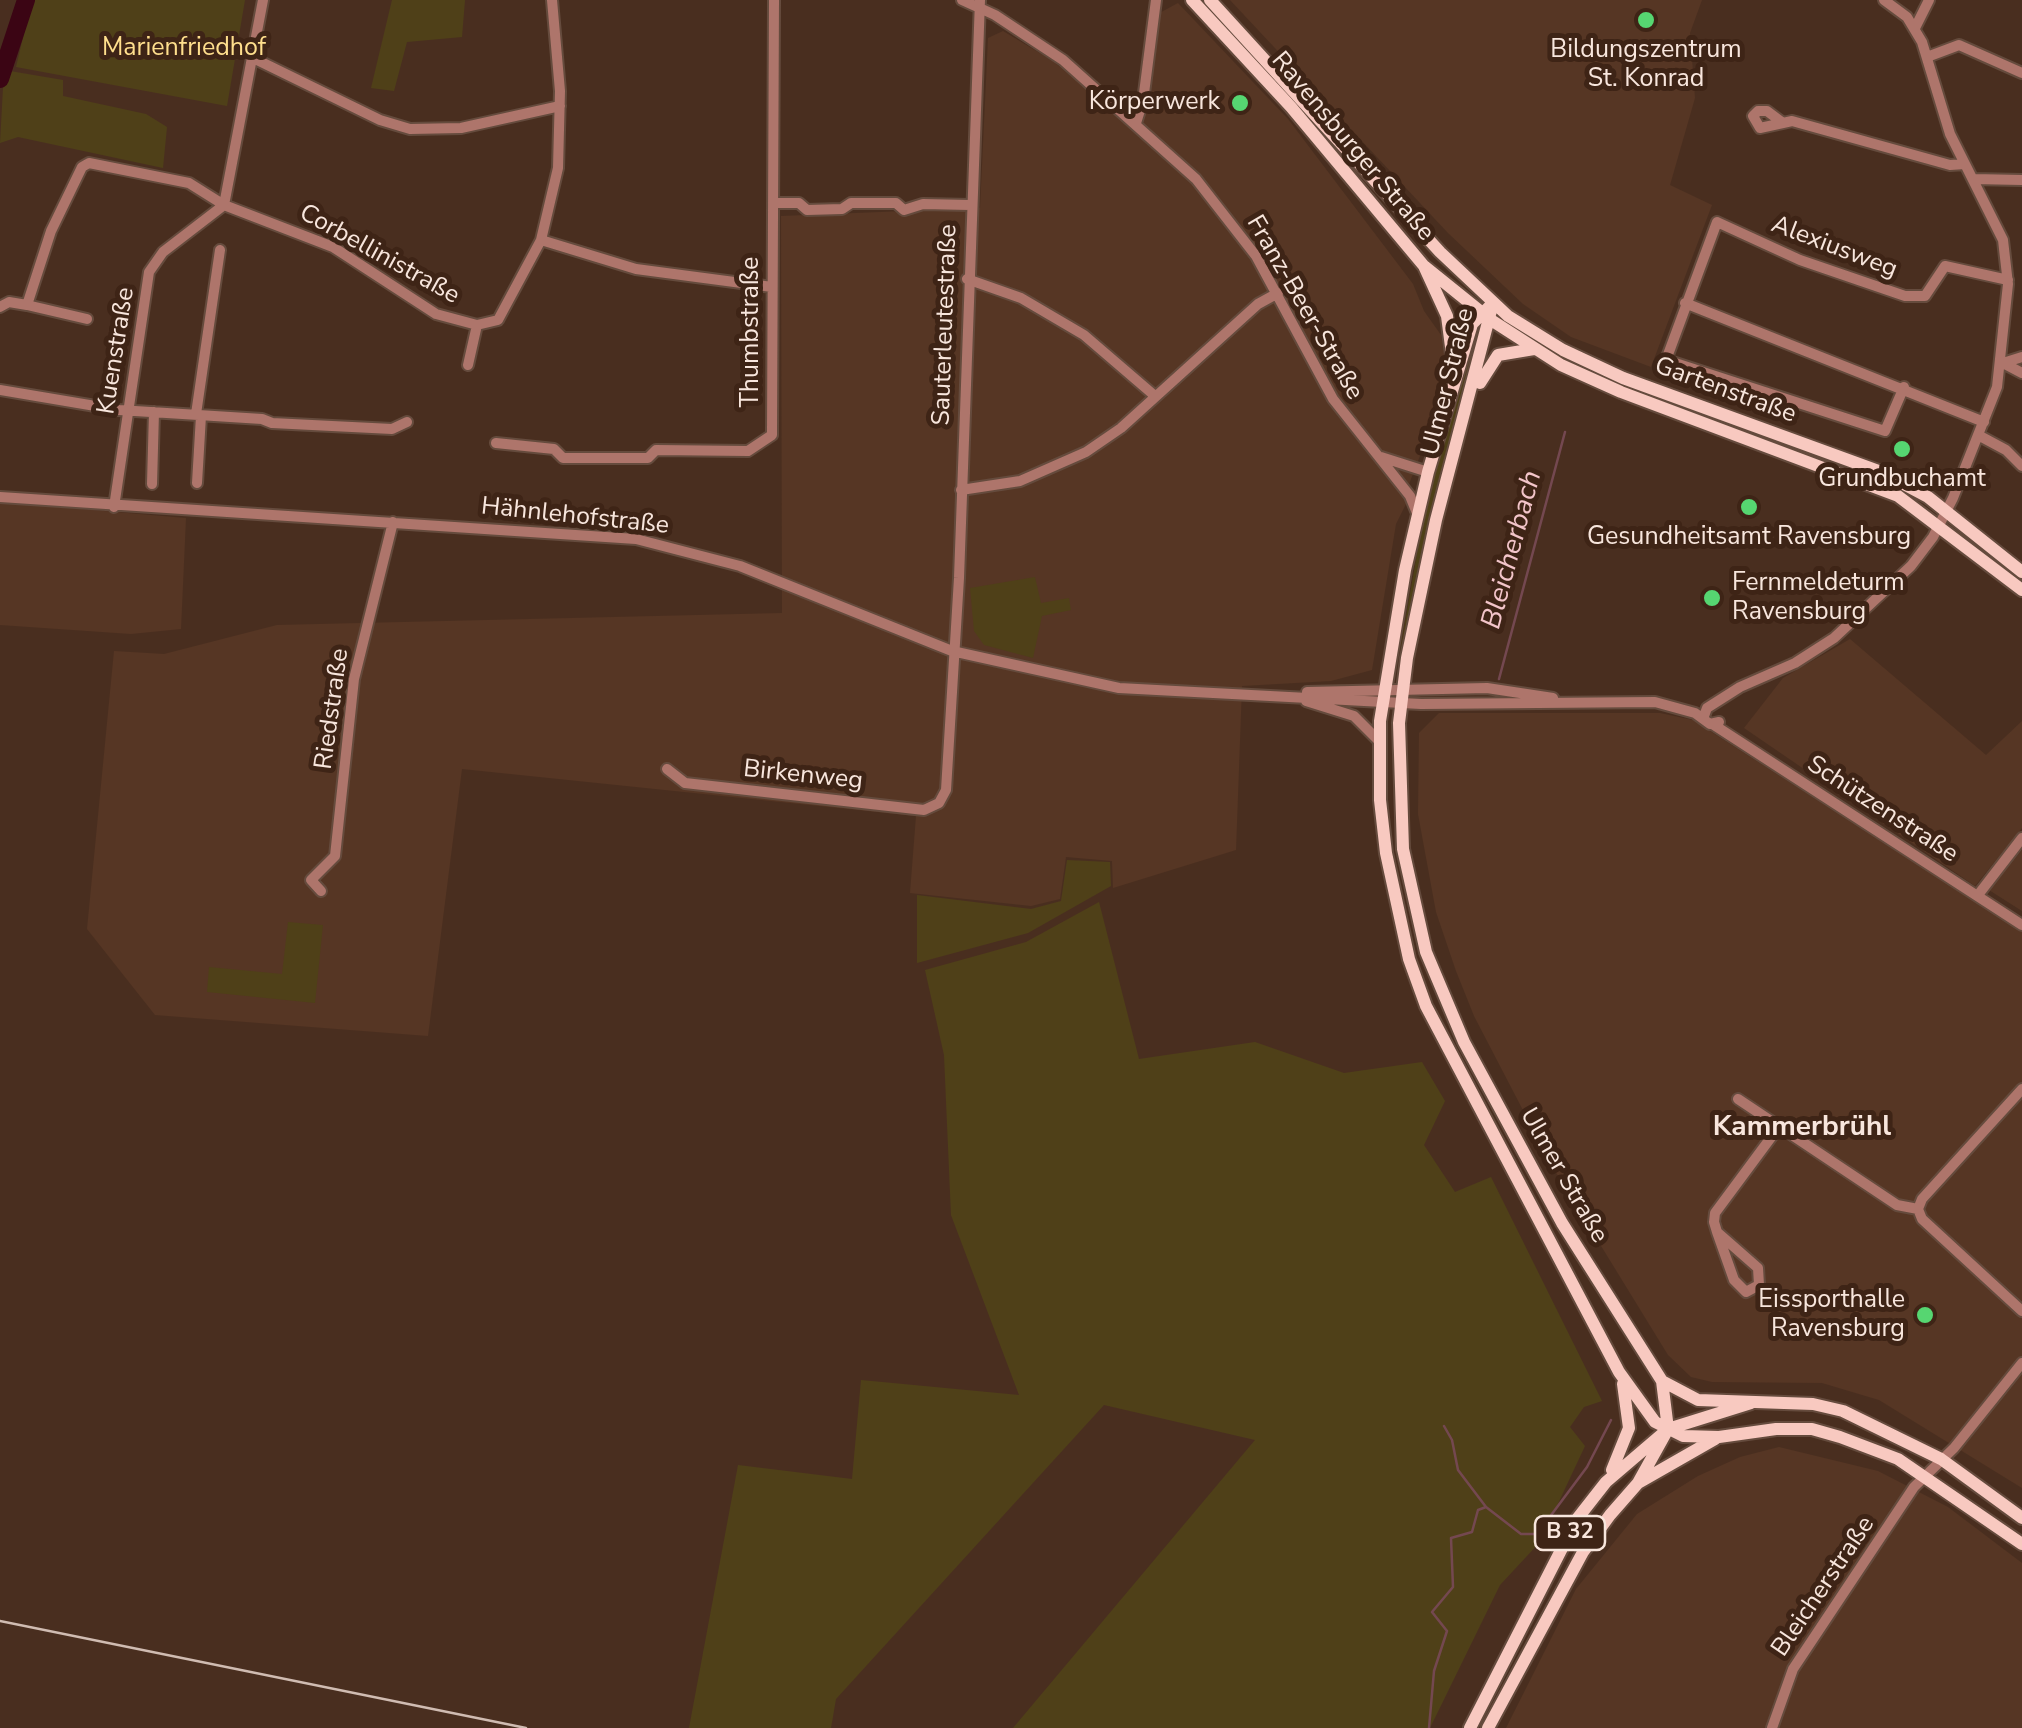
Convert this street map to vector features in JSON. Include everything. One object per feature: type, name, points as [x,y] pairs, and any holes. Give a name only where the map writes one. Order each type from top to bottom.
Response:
[{"type":"main road","name":"Ravensburger Straße","points":[[1192,0],[1291,107],[1424,266],[1488,311],[1529,349]]},
{"type":"main road","name":"Ravensburger Straße","points":[[1210,0],[1440,252],[1488,311]]},
{"type":"main road","points":[[1424,266],[1447,316],[1454,377]]},
{"type":"main road","name":"Ulmer Straße","points":[[1488,311],[1454,377],[1417,513],[1384,695],[1380,742],[1386,852],[1404,943],[1426,1006],[1619,1372],[1644,1409],[1668,1429]]},
{"type":"main road","name":"Ulmer Straße","points":[[1488,311],[1466,412],[1436,520],[1402,696],[1398,803],[1403,849],[1426,952],[1443,998],[1562,1222],[1662,1381],[1668,1429]]},
{"type":"main road","name":"Gartenstraße","points":[[1488,311],[1583,360],[1862,464],[1908,485],[2022,590]]},
{"type":"main road","points":[[1466,412],[1490,361],[1529,349]]},
{"type":"main road","name":"Gartenstraße","points":[[1529,349],[1622,392],[1861,479],[1943,518],[2022,572]]},
{"type":"main road","points":[[1606,1482],[1629,1428],[1629,1407],[1619,1372]]},
{"type":"main road","points":[[1662,1381],[1698,1400],[1751,1403]]},
{"type":"main road","name":"B 32","points":[[1470,1728],[1577,1519],[1606,1482],[1668,1429],[1751,1403],[1812,1404],[1843,1411],[1941,1459],[2022,1518]]},
{"type":"main road","points":[[1638,1483],[1668,1429],[1682,1436],[1719,1437]]},
{"type":"main road","name":"B 32","points":[[1488,1728],[1583,1552],[1638,1483],[1719,1437],[1747,1430],[1812,1430],[1890,1456],[1924,1474],[2022,1544]]},
{"type":"street","points":[[224,205],[263,0]]},
{"type":"street","points":[[477,325],[490,325],[507,309],[541,240],[558,168],[560,106],[552,0]]},
{"type":"street","name":"Thumbstraße","points":[[496,443],[554,448],[564,458],[648,458],[656,450],[757,449],[772,430],[774,0]]},
{"type":"street","name":"Franz-Beer-Straße","points":[[962,0],[979,4],[1063,60],[1196,179],[1228,217],[1278,293],[1332,400],[1410,496],[1417,513]]},
{"type":"street","points":[[1136,122],[1144,101],[1156,0]]},
{"type":"street","points":[[1290,696],[1656,702],[1710,709],[1834,638],[1911,566],[1943,518],[1984,422],[2003,363],[2008,280],[2002,240],[1943,114],[1915,28],[1884,0]]},
{"type":"street","points":[[1915,28],[1930,0]]},
{"type":"street","name":"Sauterleutestraße","points":[[939,803],[950,762],[979,4]]},
{"type":"street","points":[[1927,57],[1958,45],[2022,74]]},
{"type":"street","points":[[253,58],[380,120],[410,129],[460,128],[560,106]]},
{"type":"street","points":[[1783,123],[1792,121],[1950,165],[1965,164]]},
{"type":"street","name":"Corbellinistraße","points":[[27,305],[51,231],[82,167],[90,163],[189,183],[224,205],[307,234],[436,314],[477,325],[468,365]]},
{"type":"street","points":[[1974,179],[2022,180]]},
{"type":"street","points":[[773,203],[799,203],[807,210],[842,210],[852,203],[896,203],[904,210],[922,204],[970,204]]},
{"type":"street","name":"Kuenstraße","points":[[114,507],[152,264],[224,205]]},
{"type":"street","name":"Alexiusweg","points":[[1686,303],[1717,222],[1800,260],[1906,296],[1924,296],[1944,266],[2008,280]]},
{"type":"street","points":[[541,240],[636,269],[772,287]]},
{"type":"street","points":[[197,483],[198,415],[220,250]]},
{"type":"street","points":[[967,280],[1021,298],[1076,330],[1155,396]]},
{"type":"street","points":[[960,490],[1048,472],[1121,428],[1258,304],[1278,293]]},
{"type":"street","points":[[0,308],[9,302],[87,319]]},
{"type":"street","points":[[1904,387],[1886,431],[1666,360],[1686,303],[1904,387],[1984,422]]},
{"type":"street","points":[[2003,363],[2022,357]]},
{"type":"street","points":[[2003,363],[2022,373]]},
{"type":"street","points":[[0,390],[128,411],[332,424],[344,428],[392,429],[406,422]]},
{"type":"street","points":[[152,484],[154,412]]},
{"type":"street","points":[[1978,435],[2006,450],[2022,466]]},
{"type":"street","points":[[1376,455],[1428,472]]},
{"type":"street","name":"Hähnlehofstraße","points":[[0,496],[114,507],[574,532],[678,548],[776,579],[952,651],[1118,688],[1290,696]]},
{"type":"street","name":"Riedstraße","points":[[321,891],[312,880],[335,856],[354,679],[394,522]]},
{"type":"street","points":[[1290,696],[1354,716],[1380,742]]},
{"type":"street","points":[[1710,709],[1718,725]]},
{"type":"street","name":"Schützenstraße","points":[[1710,709],[1718,725],[2022,925]]},
{"type":"street","name":"Birkenweg","points":[[667,769],[685,784],[924,810],[939,803]]},
{"type":"street","points":[[1978,894],[2022,838]]},
{"type":"street","points":[[2022,1089],[1922,1199],[1918,1210],[1922,1220],[2022,1311]]},
{"type":"street","points":[[1738,1098],[1897,1205],[1918,1210]]},
{"type":"street","points":[[1717,1232],[1758,1268],[1759,1285],[1746,1292],[1734,1280],[1717,1232],[1715,1213],[1778,1128]]},
{"type":"street","name":"Bleicherstraße","points":[[1772,1728],[1792,1669],[1924,1474],[2022,1363]]},
{"type":"shaded area","points":[[1230,0],[1702,0],[1690,33],[1695,98],[1670,185],[1712,205],[1651,367],[1571,337],[1523,304],[1448,233]]},
{"type":"shaded area","points":[[1178,3],[1288,119],[1413,284],[1424,311],[1441,335],[1445,359],[1423,448],[1406,492],[1410,496],[1396,524],[1372,670],[1331,681],[1242,686],[1236,850],[1113,888],[1112,861],[1066,857],[1060,899],[1031,906],[910,893],[916,816],[462,769],[428,1036],[155,1015],[87,929],[114,651],[164,654],[277,625],[782,613],[781,216],[980,208],[988,38],[1003,31],[1053,61],[1123,121],[1144,120],[1154,16]]},
{"type":"shaded area","points":[[0,502],[186,518],[181,629],[131,634],[0,625]]},
{"type":"shaded area","points":[[1850,639],[1986,755],[2022,721],[2022,828],[1975,886],[1744,728],[1783,678]]},
{"type":"shaded area","points":[[1439,713],[1660,713],[1693,720],[2022,932],[2022,1488],[1879,1400],[1822,1383],[1712,1382],[1691,1377],[1668,1355],[1552,1166],[1474,1016],[1456,971],[1436,912],[1418,814],[1419,733]]},
{"type":"shaded area","points":[[2022,850],[2022,911],[1989,890]]},
{"type":"shaded area","points":[[1779,1447],[1878,1471],[1948,1507],[2022,1563],[2022,1728],[1506,1728],[1576,1589],[1637,1514],[1698,1476],[1740,1457]]},
{"type":"green space","name":"Marienfriedhof","points":[[32,0],[245,0],[227,106],[16,67]]},
{"type":"green space","points":[[392,0],[465,0],[462,37],[407,42],[394,91],[371,88]]},
{"type":"green space","points":[[4,70],[63,80],[63,96],[146,114],[167,127],[163,168],[18,137],[0,143]]},
{"type":"green space","points":[[1473,333],[1479,335],[1400,651],[1423,519]]},
{"type":"green space","points":[[1035,577],[1041,603],[1069,598],[1071,610],[1042,616],[1033,658],[984,645],[974,631],[970,588]]},
{"type":"green space","points":[[1067,860],[1110,862],[1111,886],[1028,933],[917,963],[917,895],[1031,909],[1061,901]]},
{"type":"green space","points":[[1099,902],[1139,1059],[1255,1042],[1344,1073],[1422,1062],[1445,1101],[1424,1145],[1455,1192],[1491,1177],[1602,1401],[1584,1407],[1570,1427],[1585,1446],[1540,1542],[1500,1585],[1430,1728],[1013,1728],[1255,1440],[1104,1405],[836,1699],[831,1728],[689,1728],[738,1465],[852,1479],[861,1380],[1019,1395],[951,1215],[944,1055],[925,970],[1026,942]]},
{"type":"green space","points":[[288,922],[323,925],[315,1003],[207,992],[209,967],[282,974]]},
{"type":"waterway","points":[[0,79],[26,0]]},
{"type":"waterway","name":"Bleicherbach","points":[[1499,679],[1565,432]]},
{"type":"waterway","points":[[1429,1728],[1434,1671],[1447,1631],[1432,1612],[1453,1587],[1451,1538],[1472,1532],[1478,1510],[1486,1507],[1521,1534],[1537,1534],[1587,1467],[1611,1420]]},
{"type":"waterway","points":[[1444,1426],[1452,1440],[1458,1470],[1486,1507]]},
{"type":"railway","points":[[0,1621],[526,1728]]},
{"type":"place","name":"Bildungszentrum St. Konrad","points":[[1646,20]]},
{"type":"place","name":"Körperwerk","points":[[1240,103]]},
{"type":"place","name":"Grundbuchamt","points":[[1902,449]]},
{"type":"place","name":"Gesundheitsamt Ravensburg","points":[[1749,507]]},
{"type":"place","name":"Fernmeldeturm Ravensburg","points":[[1712,598]]},
{"type":"place","name":"Eissporthalle Ravensburg","points":[[1925,1315]]},
{"type":"district","name":"Kammerbrühl","points":[[1802,1128]]}]
